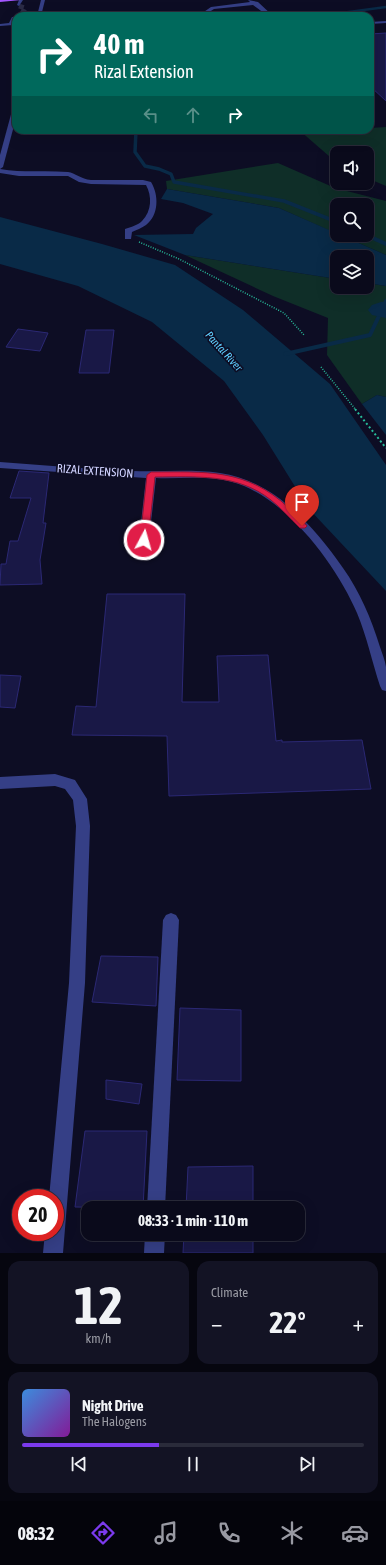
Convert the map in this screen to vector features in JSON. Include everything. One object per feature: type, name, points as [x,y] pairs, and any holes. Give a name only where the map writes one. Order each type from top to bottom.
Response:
[{"type":"main road","points":[[0,1],[20,2]]},
{"type":"street","points":[[40,12],[43,0]]},
{"type":"street","points":[[250,0],[267,12]]},
{"type":"street","points":[[207,12],[214,8],[256,3]]},
{"type":"street","points":[[374,23],[386,22]]},
{"type":"street","points":[[0,25],[12,24]]},
{"type":"street","points":[[0,167],[3,144],[12,119]]},
{"type":"street","points":[[0,171],[19,174],[69,174],[81,181],[91,182],[149,183],[153,190],[154,204],[144,222],[128,231],[128,237]]},
{"type":"street","name":"RIZAL EXTENSION","points":[[0,464],[151,475],[208,474],[225,476],[256,487],[274,498],[312,535],[342,575],[363,613],[386,686]]},
{"type":"street","points":[[144,540],[151,475]]},
{"type":"street","points":[[0,783],[55,780],[70,784],[80,800],[83,826],[77,983],[59,1189]]},
{"type":"street","points":[[156,1201],[170,920]]},
{"type":"street","points":[[53,1253],[54,1241]]},
{"type":"street","points":[[154,1253],[155,1241]]},
{"type":"path","points":[[128,237],[179,259],[284,313],[304,334]]},
{"type":"path","points":[[321,367],[386,448]]},
{"type":"green space","points":[[386,127],[386,186],[374,181],[374,146],[330,146],[330,157],[304,134],[374,134],[374,128]]},
{"type":"green space","points":[[278,163],[330,186],[330,190],[343,190],[386,201],[386,255],[356,242],[374,242],[374,198],[330,198],[330,231],[279,208],[167,189],[166,181]]},
{"type":"green space","points":[[185,255],[330,278],[330,294],[374,294],[374,284],[386,286],[386,397],[377,395],[362,404],[327,355],[328,318],[273,296]]},
{"type":"water","points":[[167,189],[279,208],[330,230],[330,242],[356,242],[386,255],[386,286],[374,284],[374,250],[330,250],[330,278],[185,255],[134,235],[193,234],[196,228],[213,214],[183,203],[161,199]]},
{"type":"water","name":"Pantal River","points":[[0,217],[175,265],[243,310],[330,384],[386,465],[386,591],[309,509],[263,435],[224,381],[152,322],[78,286],[0,264]]},
{"type":"water","points":[[377,395],[386,397],[386,435],[362,404]]},
{"type":"building","points":[[386,33],[386,101],[374,90],[374,34]]},
{"type":"building","points":[[18,329],[48,333],[40,351],[6,347]]},
{"type":"building","points":[[86,330],[114,330],[109,373],[79,373]]},
{"type":"building","points":[[19,471],[49,473],[43,523],[46,523],[40,560],[42,584],[0,585],[1,564],[6,564],[10,541],[18,541],[31,498],[10,498]]},
{"type":"building","points":[[107,594],[185,594],[182,702],[219,702],[217,656],[268,655],[276,741],[362,740],[371,789],[169,796],[167,736],[72,735],[76,706],[96,707]]},
{"type":"building","points":[[0,675],[21,676],[15,708],[0,707]]},
{"type":"building","points":[[101,956],[158,957],[156,1006],[92,1002]]},
{"type":"building","points":[[180,1008],[241,1010],[241,1081],[177,1080]]},
{"type":"building","points":[[106,1080],[142,1084],[139,1104],[106,1099]]},
{"type":"building","points":[[85,1131],[147,1131],[143,1201],[81,1201],[81,1207],[75,1207]]},
{"type":"building","points":[[253,1166],[253,1201],[186,1201],[188,1167]]},
{"type":"building","points":[[184,1241],[253,1241],[253,1253],[183,1253]]},
{"type":"waterway","points":[[349,12],[386,7]]},
{"type":"waterway","points":[[136,134],[135,152],[145,166],[159,169],[171,174],[174,182],[284,201],[330,219]]},
{"type":"waterway","points":[[375,239],[386,244]]},
{"type":"waterway","points":[[285,354],[370,335],[386,301]]},
{"type":"waterway","points":[[381,310],[386,310]]},
{"type":"tunnel","points":[[19,6],[25,8],[23,12]]},
{"type":"route","points":[[144,540],[151,475],[208,474],[225,476],[241,481],[256,487],[274,498],[302,526]]}]
